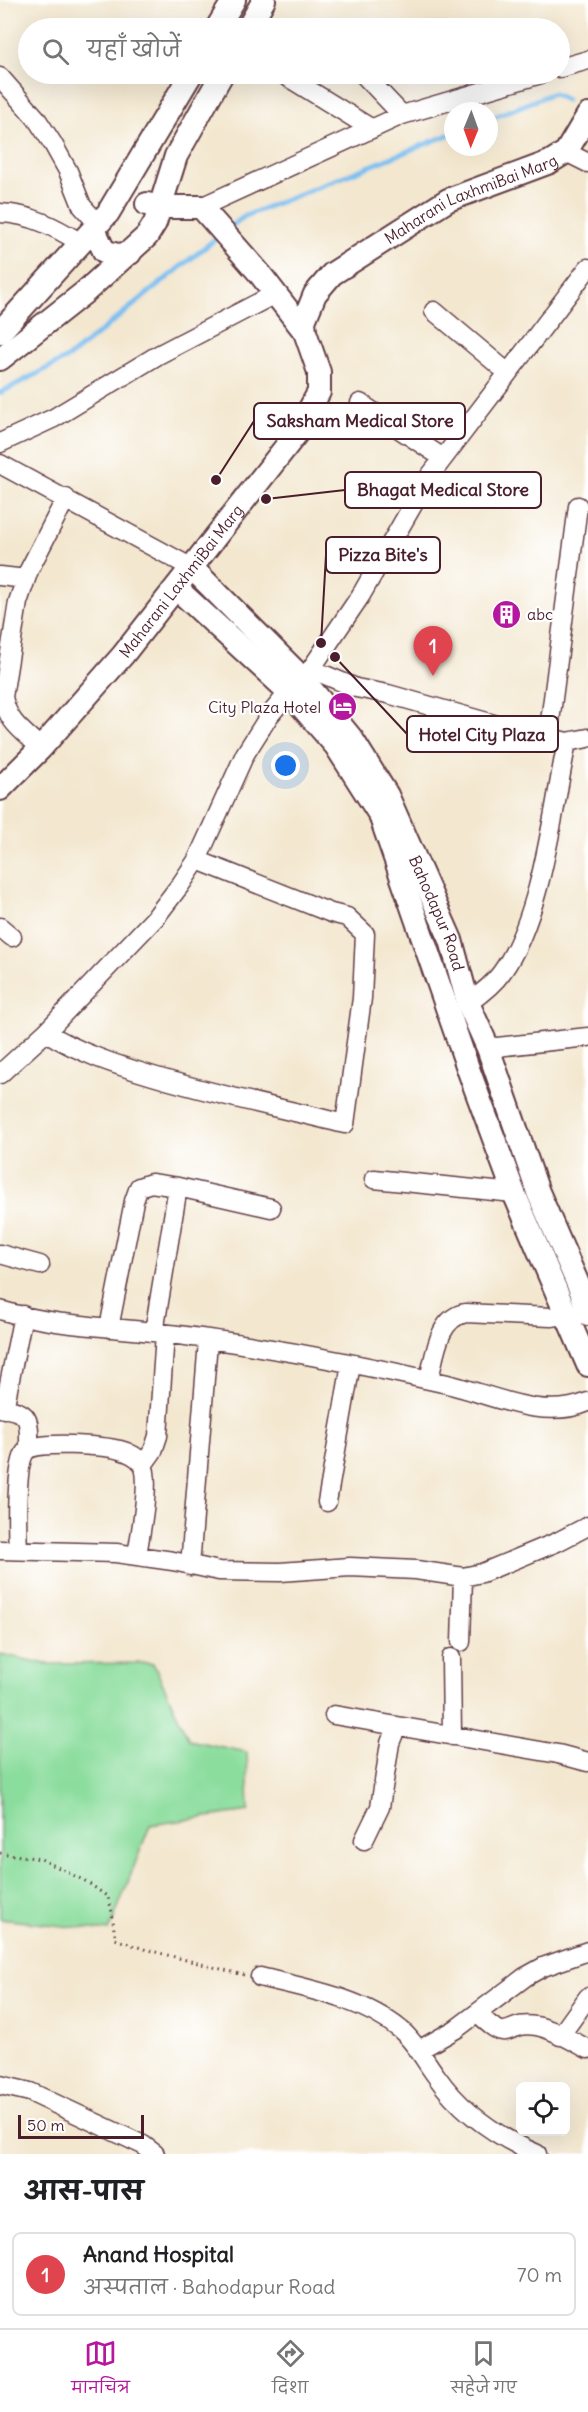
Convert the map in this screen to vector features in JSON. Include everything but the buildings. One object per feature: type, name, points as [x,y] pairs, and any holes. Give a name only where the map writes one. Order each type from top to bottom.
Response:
[{"type":"main road","points":[[223,18],[234,0]]},
{"type":"main road","points":[[254,18],[264,0]]},
{"type":"main road","points":[[0,332],[91,232],[116,199],[185,84]]},
{"type":"main road","points":[[0,359],[51,321],[147,236],[153,211],[176,156],[216,84]]},
{"type":"main road","name":"Maharani LaxhmiBai Marg","points":[[0,789],[41,748],[123,656],[296,434],[319,392],[318,372],[305,332],[304,321],[315,294],[332,274],[448,200],[550,162],[566,152],[588,115]]},
{"type":"main road","points":[[116,199],[153,211],[201,207],[305,332]]},
{"type":"main road","points":[[91,232],[104,251],[117,255],[130,253]]},
{"type":"main road","name":"Bahodapur Road","points":[[192,568],[301,680],[352,739],[387,795],[451,940],[468,1003],[488,1048],[538,1192],[584,1289],[577,1314]]},
{"type":"main road","points":[[176,588],[301,680],[336,746],[380,815],[470,1074],[514,1192],[577,1314],[588,1365]]},
{"type":"street","points":[[570,65],[588,60]]},
{"type":"street","points":[[0,77],[36,118],[53,144],[68,171],[91,232]]},
{"type":"street","points":[[299,84],[372,129]]},
{"type":"street","points":[[373,84],[402,115]]},
{"type":"street","points":[[201,207],[402,115],[507,84]]},
{"type":"street","points":[[566,152],[588,163]]},
{"type":"street","points":[[0,213],[15,214],[91,232]]},
{"type":"street","points":[[0,1074],[46,1032],[154,918],[197,860],[245,754],[269,716],[301,680],[361,595],[393,536],[443,458],[588,267]]},
{"type":"street","points":[[0,443],[54,418],[158,356],[275,294]]},
{"type":"street","points":[[434,311],[508,373]]},
{"type":"street","points":[[360,403],[443,458]]},
{"type":"street","points":[[0,464],[192,568]]},
{"type":"street","points":[[41,748],[14,723],[6,712],[3,697],[18,602],[26,579],[66,498]]},
{"type":"street","points":[[548,737],[578,506]]},
{"type":"street","points":[[0,576],[26,579]]},
{"type":"street","points":[[301,680],[388,694],[567,741],[588,738]]},
{"type":"street","points":[[468,1003],[492,985],[503,972],[513,956],[526,925],[539,882],[567,741]]},
{"type":"street","points":[[46,1032],[68,1046],[124,1067],[187,1086],[345,1124],[362,998],[365,934],[347,916],[321,910],[197,860]]},
{"type":"street","points":[[488,1048],[588,1037]]},
{"type":"street","points":[[374,1179],[514,1192]]},
{"type":"street","points":[[109,1328],[134,1201],[139,1187],[151,1183],[178,1187],[271,1208]]},
{"type":"street","points":[[143,1465],[153,1452],[158,1436],[160,1333],[178,1187]]},
{"type":"street","points":[[0,1254],[40,1264]]},
{"type":"street","points":[[0,1310],[351,1364],[429,1379],[523,1405],[553,1410],[588,1402]]},
{"type":"street","points":[[429,1379],[442,1334],[449,1320],[457,1314],[551,1317],[577,1314]]},
{"type":"street","points":[[23,1315],[2,1408],[26,1415],[29,1421],[29,1449]]},
{"type":"street","points":[[190,1566],[208,1341]]},
{"type":"street","points":[[327,1502],[351,1364]]},
{"type":"street","points":[[137,1555],[146,1481],[143,1465],[136,1457],[122,1450],[86,1446],[48,1446],[29,1449],[24,1454],[17,1514],[9,1550],[137,1555],[219,1571],[350,1567],[417,1570],[463,1577],[482,1573],[557,1542],[588,1526]]},
{"type":"street","points":[[461,1642],[463,1577]]},
{"type":"street","points":[[451,1658],[452,1736]]},
{"type":"street","points":[[334,1715],[558,1754],[588,1762]]},
{"type":"street","points":[[364,1840],[380,1807],[390,1743],[397,1726]]},
{"type":"street","points":[[419,2050],[444,2037],[478,2014],[525,1977],[543,1967],[588,1951]]},
{"type":"street","points":[[260,1977],[319,1992],[370,2010],[402,2031],[462,2107],[485,2126],[513,2144],[537,2154]]},
{"type":"street","points":[[560,2036],[588,1997]]},
{"type":"street","points":[[478,2014],[499,2032],[535,2026],[588,2049]]},
{"type":"street","points":[[0,2085],[30,2092],[143,2145],[155,2154]]},
{"type":"path","points":[[0,1853],[41,1859],[87,1882],[108,1897],[115,1939],[144,1949],[260,1977]]},
{"type":"green space","points":[[0,1654],[46,1664],[153,1663],[189,1740],[247,1752],[249,1811],[150,1825],[109,1931],[0,1919]]},
{"type":"waterway","points":[[498,115],[553,93],[566,100]]},
{"type":"waterway","points":[[229,228],[245,216],[444,137]]},
{"type":"waterway","points":[[0,393],[69,357],[219,236]]},
{"type":"place","name":"Saksham Medical Store","points":[[216,480]]},
{"type":"place","name":"Bhagat Medical Store","points":[[266,499]]},
{"type":"place","name":"abc","points":[[506,614]]},
{"type":"place","name":"Pizza Bite's","points":[[321,643]]},
{"type":"place","name":"Hotel City Plaza","points":[[335,657]]},
{"type":"place","name":"Anand Hospital","points":[[433,676]]},
{"type":"place","name":"City Plaza Hotel","points":[[342,707]]}]
